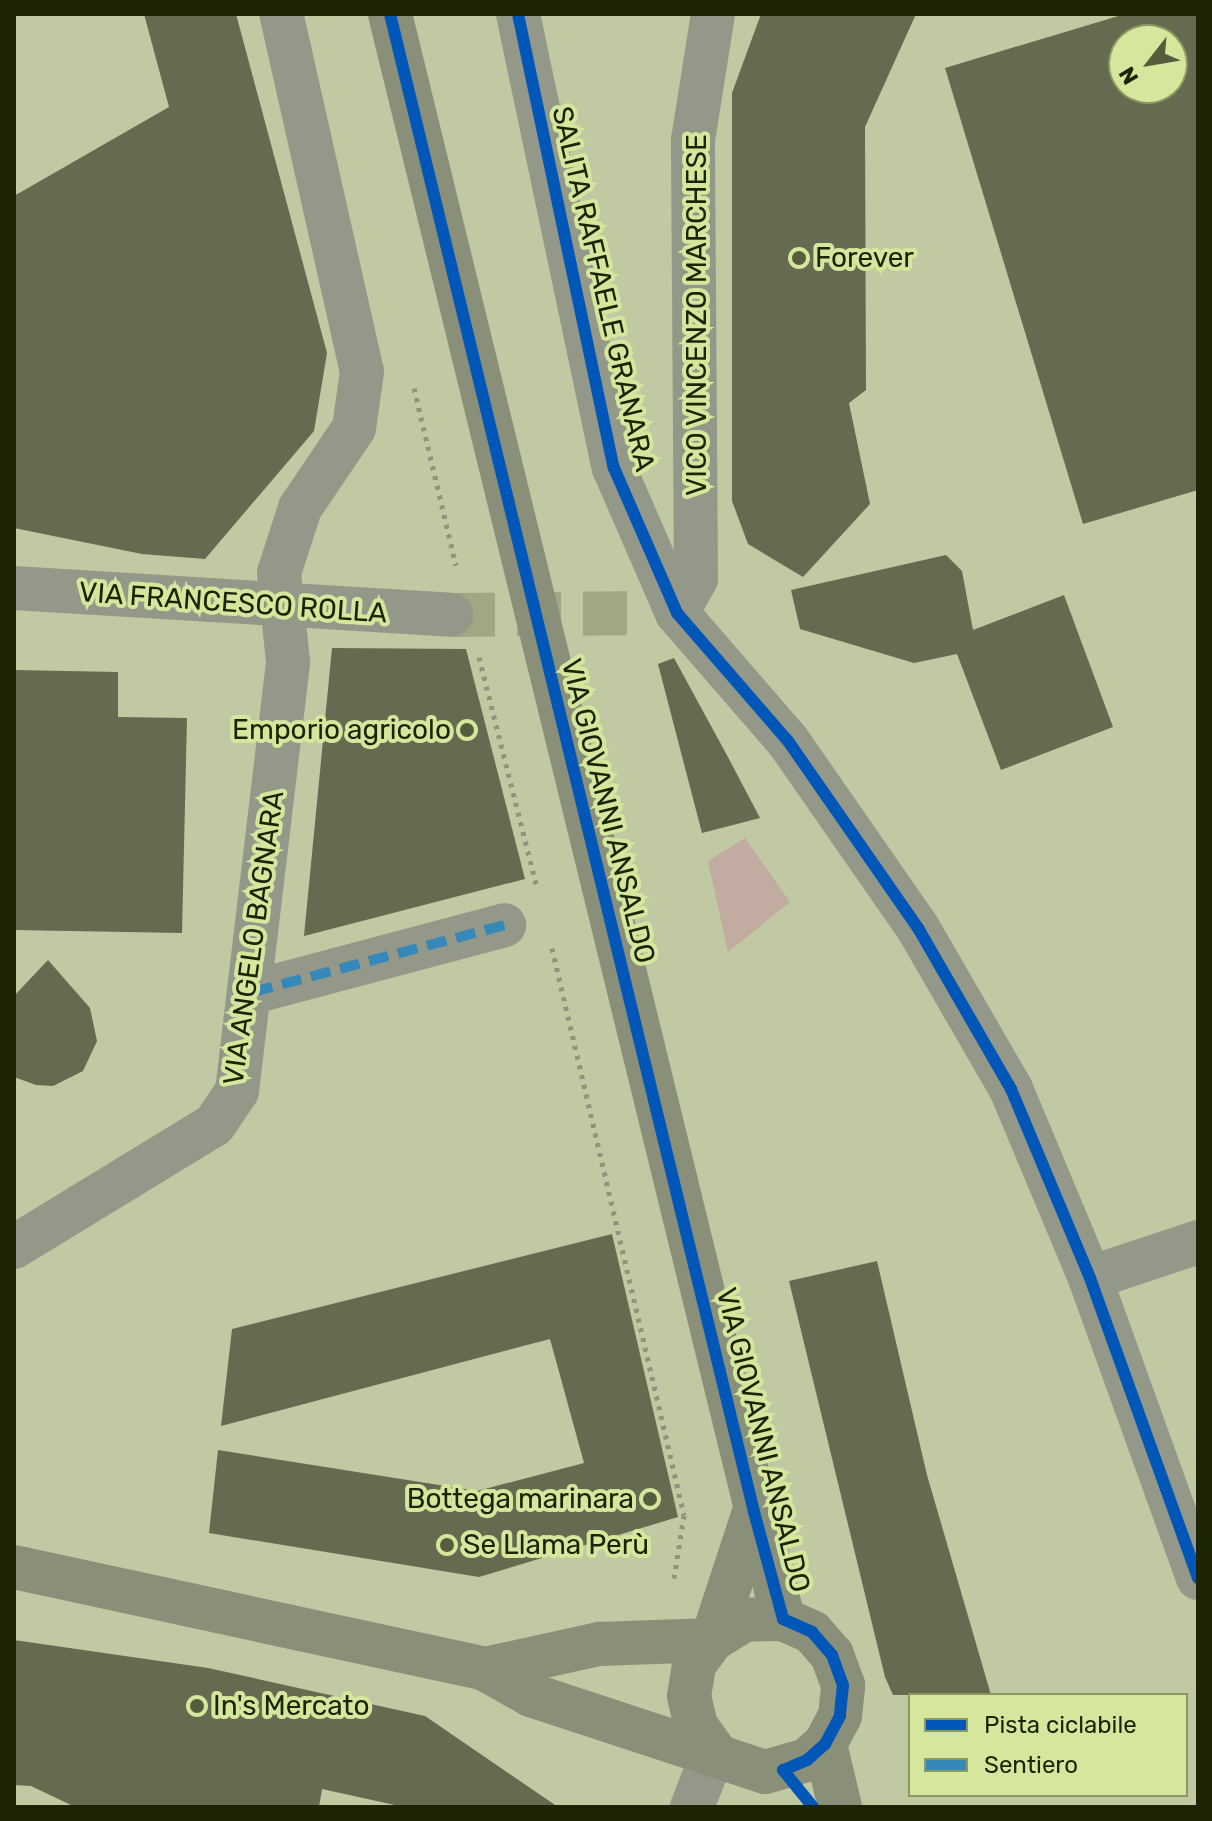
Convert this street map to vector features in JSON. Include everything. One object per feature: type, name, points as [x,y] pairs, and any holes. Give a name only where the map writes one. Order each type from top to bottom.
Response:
[{"type":"main road","name":"VIA GIOVANNI ANSALDO","points":[[390,14],[754,1512],[783,1619]]},
{"type":"main road","name":"VIA GIOVANNI ANSALDO","points":[[712,1640],[754,1512]]},
{"type":"main road","points":[[14,1567],[485,1669],[531,1695],[714,1751],[747,1769],[783,1770],[807,1760],[825,1744],[840,1716],[843,1685],[832,1655],[812,1632],[783,1619],[744,1620],[712,1640],[694,1665],[689,1696],[696,1726],[714,1751]]},
{"type":"main road","points":[[485,1669],[599,1644],[712,1640]]},
{"type":"main road","points":[[825,1744],[840,1807]]},
{"type":"main road","points":[[783,1770],[813,1807]]},
{"type":"street","name":"VIA ANGELO BAGNARA","points":[[14,1247],[214,1125],[227,1111],[237,1091],[253,992],[288,662],[279,607],[279,573],[300,508],[354,428],[362,372],[281,14]]},
{"type":"street","name":"SALITA RAFFAELE GRANARA","points":[[518,14],[614,468],[660,613],[788,741],[918,928],[1011,1089],[1090,1278],[1198,1578]]},
{"type":"street","name":"VICO VINCENZO MARCHESE","points":[[660,613],[696,579],[693,140],[713,14]]},
{"type":"street","name":"VIA FRANCESCO ROLLA","points":[[14,588],[279,607],[451,615]]},
{"type":"street","points":[[253,992],[504,925]]},
{"type":"street","points":[[1090,1278],[1198,1242]]},
{"type":"street","points":[[692,1807],[714,1751]]},
{"type":"shaded area","points":[[745,838],[790,902],[728,952],[708,861]]},
{"type":"building","points":[[144,14],[236,14],[327,353],[314,431],[205,559],[142,554],[14,528],[14,196],[169,107]]},
{"type":"building","name":"Forever","points":[[761,14],[916,14],[865,127],[866,390],[849,403],[870,504],[803,577],[748,544],[732,501],[732,93]]},
{"type":"building","points":[[1125,14],[1198,14],[1198,490],[1083,524],[945,68]]},
{"type":"building","points":[[946,555],[962,571],[973,630],[1064,595],[1113,727],[1001,770],[957,654],[914,663],[800,629],[791,590]]},
{"type":"building","points":[[332,648],[466,649],[525,879],[304,936]]},
{"type":"building","points":[[674,658],[760,818],[702,833],[658,664]]},
{"type":"building","points":[[14,670],[118,672],[118,717],[187,718],[182,933],[14,930]]},
{"type":"building","points":[[48,960],[90,1008],[97,1041],[83,1071],[53,1086],[36,1085],[14,1077],[14,996]]},
{"type":"building","points":[[612,1234],[678,1517],[479,1577],[209,1533],[218,1450],[477,1491],[584,1463],[550,1339],[221,1426],[232,1329]]},
{"type":"building","points":[[877,1261],[927,1475],[990,1693],[893,1695],[885,1677],[789,1281]]},
{"type":"building","points":[[14,1640],[208,1668],[425,1716],[558,1807],[404,1807],[322,1789],[319,1807],[75,1807],[31,1786],[14,1785]]},
{"type":"tunnel","points":[[451,615],[643,613]]},
{"type":"marked path","points":[[253,992],[504,925]]},
{"type":"cycle path","points":[[390,14],[754,1512],[783,1619],[812,1632],[832,1655],[843,1685],[840,1716],[825,1744],[807,1760],[783,1770],[813,1807]]},
{"type":"cycle path","points":[[518,14],[614,468],[677,613],[788,741],[918,928],[1011,1089],[1090,1278],[1198,1578]]},
{"type":"place","name":"Forever","points":[[799,258]]},
{"type":"place","name":"Emporio agricolo","points":[[467,730]]},
{"type":"place","name":"Bottega marinara","points":[[650,1499]]},
{"type":"place","name":"Se Llama Perù","points":[[447,1545]]},
{"type":"place","name":"In's Mercato","points":[[197,1706]]}]
